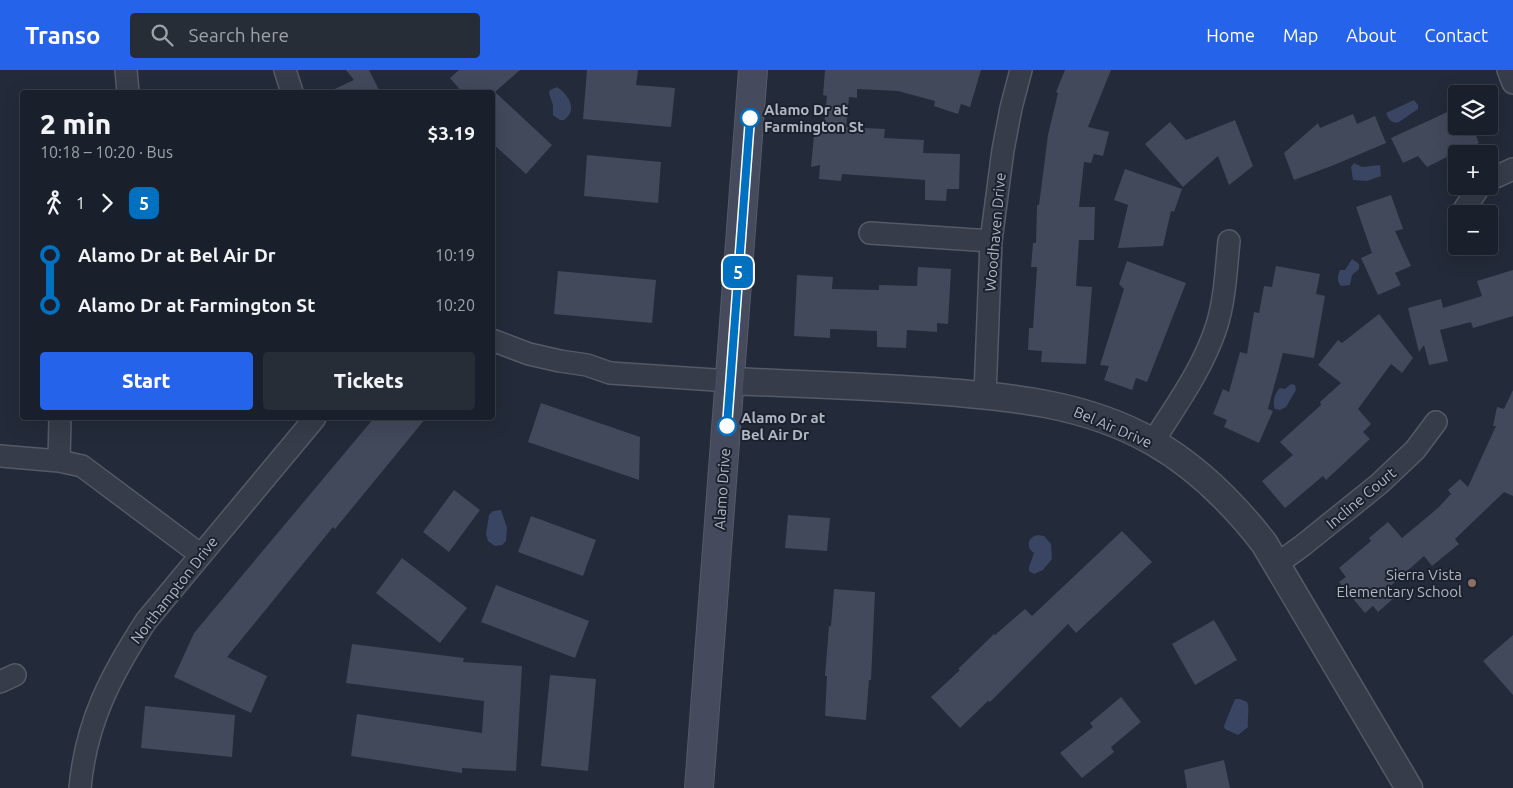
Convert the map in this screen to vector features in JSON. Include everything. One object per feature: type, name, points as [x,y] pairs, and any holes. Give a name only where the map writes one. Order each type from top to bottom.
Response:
[{"type":"main road","name":"Alamo Drive","points":[[699,788],[753,70]]},
{"type":"street","points":[[126,70],[128,90]]},
{"type":"street","points":[[285,70],[291,90]]},
{"type":"street","name":"Woodhaven Drive","points":[[984,395],[991,241],[1003,150],[1021,70]]},
{"type":"street","points":[[1508,70],[1513,82]]},
{"type":"street","points":[[1498,176],[1513,169]]},
{"type":"street","points":[[870,232],[991,241]]},
{"type":"street","points":[[1153,442],[1200,366],[1216,327],[1224,286],[1229,241]]},
{"type":"street","points":[[495,341],[528,354],[587,365],[610,373],[730,381]]},
{"type":"street","name":"Bel Air Drive","points":[[730,381],[910,390],[1036,401],[1083,412],[1132,431],[1153,442],[1214,487],[1246,521],[1277,564],[1410,788]]},
{"type":"street","points":[[59,461],[60,420]]},
{"type":"street","name":"Northampton Drive","points":[[80,788],[87,743],[103,695],[113,674],[146,621],[313,420]]},
{"type":"street","name":"Incline Court","points":[[1277,564],[1379,484],[1415,450],[1436,422]]},
{"type":"street","points":[[0,456],[59,461],[82,466],[201,555]]},
{"type":"water","points":[[557,87],[568,98],[571,107],[568,116],[564,120],[560,120],[553,115],[553,105],[549,93],[550,90]]},
{"type":"water","points":[[1414,100],[1418,105],[1418,109],[1399,122],[1393,122],[1386,113]]},
{"type":"water","points":[[1354,163],[1362,167],[1380,165],[1381,176],[1367,181],[1353,180],[1351,167]]},
{"type":"water","points":[[1352,259],[1359,264],[1359,269],[1352,275],[1350,285],[1341,286],[1338,280],[1340,270],[1345,270]]},
{"type":"water","points":[[1291,384],[1295,385],[1296,390],[1286,407],[1280,410],[1275,409],[1274,398],[1277,392],[1280,388],[1285,389]]},
{"type":"water","points":[[501,510],[507,528],[506,541],[502,545],[495,546],[488,541],[486,534],[489,515],[493,511]]},
{"type":"water","points":[[1038,535],[1044,536],[1051,544],[1052,559],[1043,570],[1034,574],[1029,571],[1034,553],[1029,548],[1029,543],[1032,538]]},
{"type":"water","points":[[1235,699],[1247,702],[1248,708],[1248,727],[1238,735],[1225,729],[1224,726]]},
{"type":"building","points":[[346,70],[369,70],[379,90],[332,90],[354,80]]},
{"type":"building","points":[[459,70],[520,70],[495,92],[495,90],[460,90],[450,78]]},
{"type":"building","points":[[587,70],[638,70],[636,85],[675,88],[671,127],[583,119]]},
{"type":"building","points":[[825,70],[981,70],[970,107],[961,104],[958,114],[934,106],[935,101],[898,91],[857,89],[857,98],[849,97],[846,127],[885,129],[884,138],[924,140],[923,153],[960,154],[959,189],[947,189],[946,201],[925,200],[925,180],[842,174],[841,181],[819,179],[820,165],[811,167],[815,125],[824,125],[827,96],[823,95]]},
{"type":"building","points":[[1065,70],[1111,70],[1088,127],[1109,132],[1103,156],[1094,154],[1091,163],[1084,162],[1079,207],[1095,207],[1094,240],[1079,240],[1076,286],[1092,287],[1086,364],[1041,362],[1042,351],[1028,350],[1029,328],[1033,328],[1037,267],[1031,267],[1033,243],[1036,243],[1037,205],[1039,205],[1048,135],[1058,93],[1056,92]]},
{"type":"building","points":[[495,92],[552,145],[526,174],[495,146]]},
{"type":"building","points":[[1448,112],[1448,135],[1476,135],[1479,143],[1474,145],[1448,145],[1447,157],[1427,167],[1418,156],[1403,163],[1391,138]]},
{"type":"building","points":[[1353,114],[1357,124],[1375,116],[1386,143],[1294,180],[1284,153],[1318,123],[1320,128]]},
{"type":"building","points":[[1235,120],[1253,166],[1229,185],[1218,156],[1183,187],[1145,144],[1170,122],[1186,140]]},
{"type":"building","points":[[587,155],[661,162],[658,203],[584,196]]},
{"type":"building","points":[[1125,169],[1182,189],[1174,212],[1171,211],[1163,246],[1118,248],[1128,205],[1114,200]]},
{"type":"building","points":[[1391,195],[1403,229],[1395,231],[1411,266],[1395,273],[1401,285],[1378,295],[1361,258],[1372,253],[1356,207]]},
{"type":"building","points":[[1127,261],[1186,283],[1147,382],[1136,378],[1132,390],[1104,380],[1109,366],[1100,365],[1124,289],[1119,284]]},
{"type":"building","points":[[1276,266],[1320,274],[1316,294],[1325,296],[1314,358],[1283,353],[1268,409],[1273,411],[1259,443],[1224,427],[1227,420],[1213,414],[1223,389],[1229,392],[1240,352],[1247,354],[1254,312],[1259,313],[1264,286],[1272,287]]},
{"type":"building","points":[[918,267],[951,269],[948,324],[937,323],[937,332],[907,330],[906,348],[877,347],[877,331],[830,329],[830,338],[794,336],[797,275],[833,277],[832,289],[879,290],[879,285],[917,286]]},
{"type":"building","points":[[1513,270],[1513,316],[1473,328],[1471,322],[1440,330],[1448,361],[1429,365],[1424,345],[1419,352],[1408,308],[1441,299],[1443,308],[1482,296],[1477,281]]},
{"type":"building","points":[[558,271],[656,280],[652,323],[554,314]]},
{"type":"building","points":[[1379,314],[1413,358],[1402,373],[1391,364],[1358,409],[1371,424],[1363,432],[1370,439],[1326,480],[1323,476],[1285,508],[1262,481],[1293,455],[1280,442],[1321,405],[1320,402],[1341,383],[1318,365],[1338,340],[1342,343]]},
{"type":"building","points":[[1513,390],[1513,496],[1504,492],[1455,539],[1459,544],[1432,566],[1424,556],[1387,589],[1394,598],[1378,612],[1373,606],[1365,613],[1339,582],[1346,577],[1339,568],[1371,541],[1369,538],[1388,522],[1402,538],[1438,508],[1451,494],[1448,490],[1460,479],[1468,487],[1496,426],[1493,426],[1497,407],[1504,409]]},
{"type":"building","points":[[541,403],[640,437],[639,480],[528,442]]},
{"type":"building","points":[[372,420],[424,420],[335,529],[333,527],[227,657],[267,676],[251,713],[174,677],[194,633]]},
{"type":"building","points":[[454,490],[480,510],[449,552],[423,532]]},
{"type":"building","points":[[788,515],[830,518],[827,551],[785,548]]},
{"type":"building","points":[[531,516],[596,540],[583,576],[518,552]]},
{"type":"building","points":[[1122,531],[1152,562],[1076,633],[1068,624],[990,702],[988,701],[960,728],[931,697],[994,634],[1025,609],[1032,616]]},
{"type":"building","points":[[402,558],[467,608],[440,643],[376,593]]},
{"type":"building","points":[[496,585],[589,621],[575,658],[481,622]]},
{"type":"building","points":[[834,589],[875,592],[871,680],[869,680],[866,720],[825,716],[827,676],[825,676]]},
{"type":"building","points":[[1214,620],[1237,660],[1195,685],[1172,644]]},
{"type":"building","points":[[1513,635],[1513,695],[1483,661]]},
{"type":"building","points":[[352,644],[464,658],[463,662],[522,666],[516,771],[462,768],[462,773],[351,756],[357,714],[482,733],[484,701],[346,683]]},
{"type":"building","points":[[550,675],[596,679],[588,771],[541,766]]},
{"type":"building","points":[[1121,697],[1141,722],[1111,747],[1114,752],[1082,778],[1060,753],[1093,727],[1090,723]]},
{"type":"building","points":[[145,706],[235,715],[232,757],[141,748]]},
{"type":"building","points":[[1224,760],[1230,788],[1187,788],[1184,770]]},
{"type":"bus line","name":"5","points":[[727,426],[750,118]]},
{"type":"place","name":"Alamo Dr at Farmington St","points":[[750,118]]},
{"type":"place","name":"Alamo Dr at Bel Air Dr","points":[[727,426]]},
{"type":"place","name":"Sierra Vista Elementary School","points":[[1472,583]]}]
